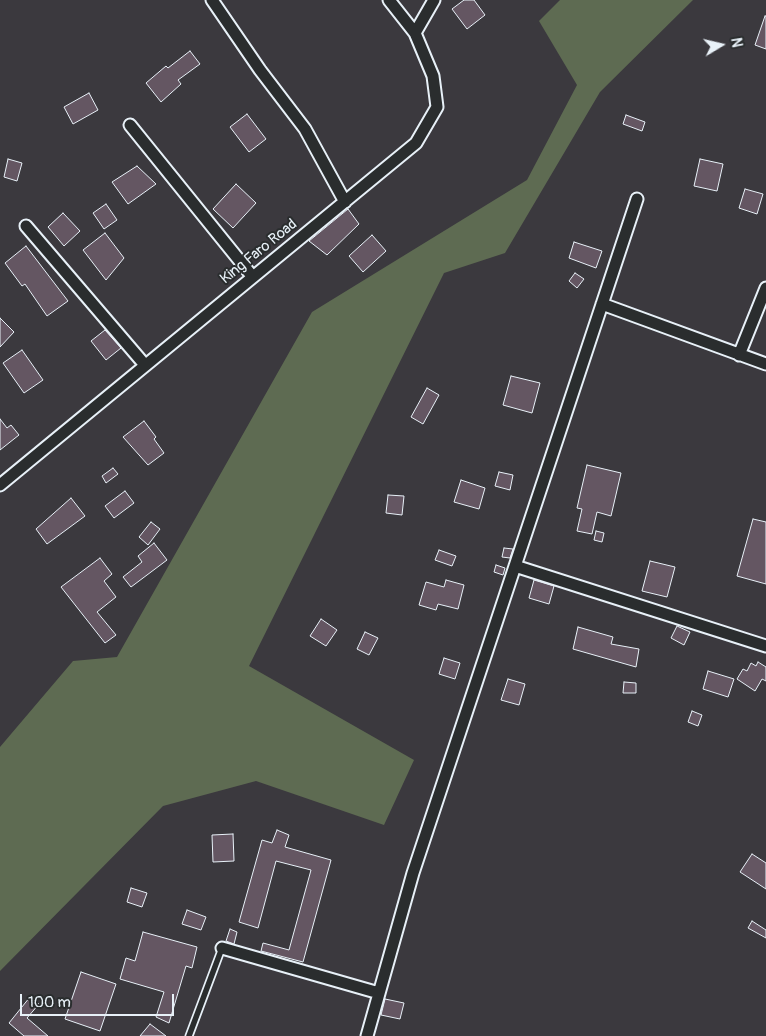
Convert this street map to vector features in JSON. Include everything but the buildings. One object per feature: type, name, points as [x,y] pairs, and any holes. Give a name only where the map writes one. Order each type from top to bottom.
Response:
[{"type":"street","points":[[212,0],[260,70],[305,129],[344,202]]},
{"type":"street","name":"King Faro Road","points":[[0,485],[416,143],[436,107],[433,76],[415,33],[389,0]]},
{"type":"street","points":[[415,33],[434,0]]},
{"type":"street","points":[[130,125],[252,276]]},
{"type":"street","points":[[367,1036],[413,873],[637,198]]},
{"type":"street","points":[[26,226],[145,365]]},
{"type":"street","points":[[739,355],[766,288]]},
{"type":"street","points":[[602,304],[766,364]]},
{"type":"street","points":[[515,566],[766,646]]},
{"type":"street","points":[[222,948],[379,993]]},
{"type":"lane","points":[[190,1036],[222,948]]},
{"type":"green space","points":[[560,0],[693,0],[600,92],[505,253],[444,273],[249,666],[414,760],[384,825],[256,781],[163,806],[0,971],[0,747],[73,661],[117,657],[312,312],[527,180],[577,85],[539,21]]}]
